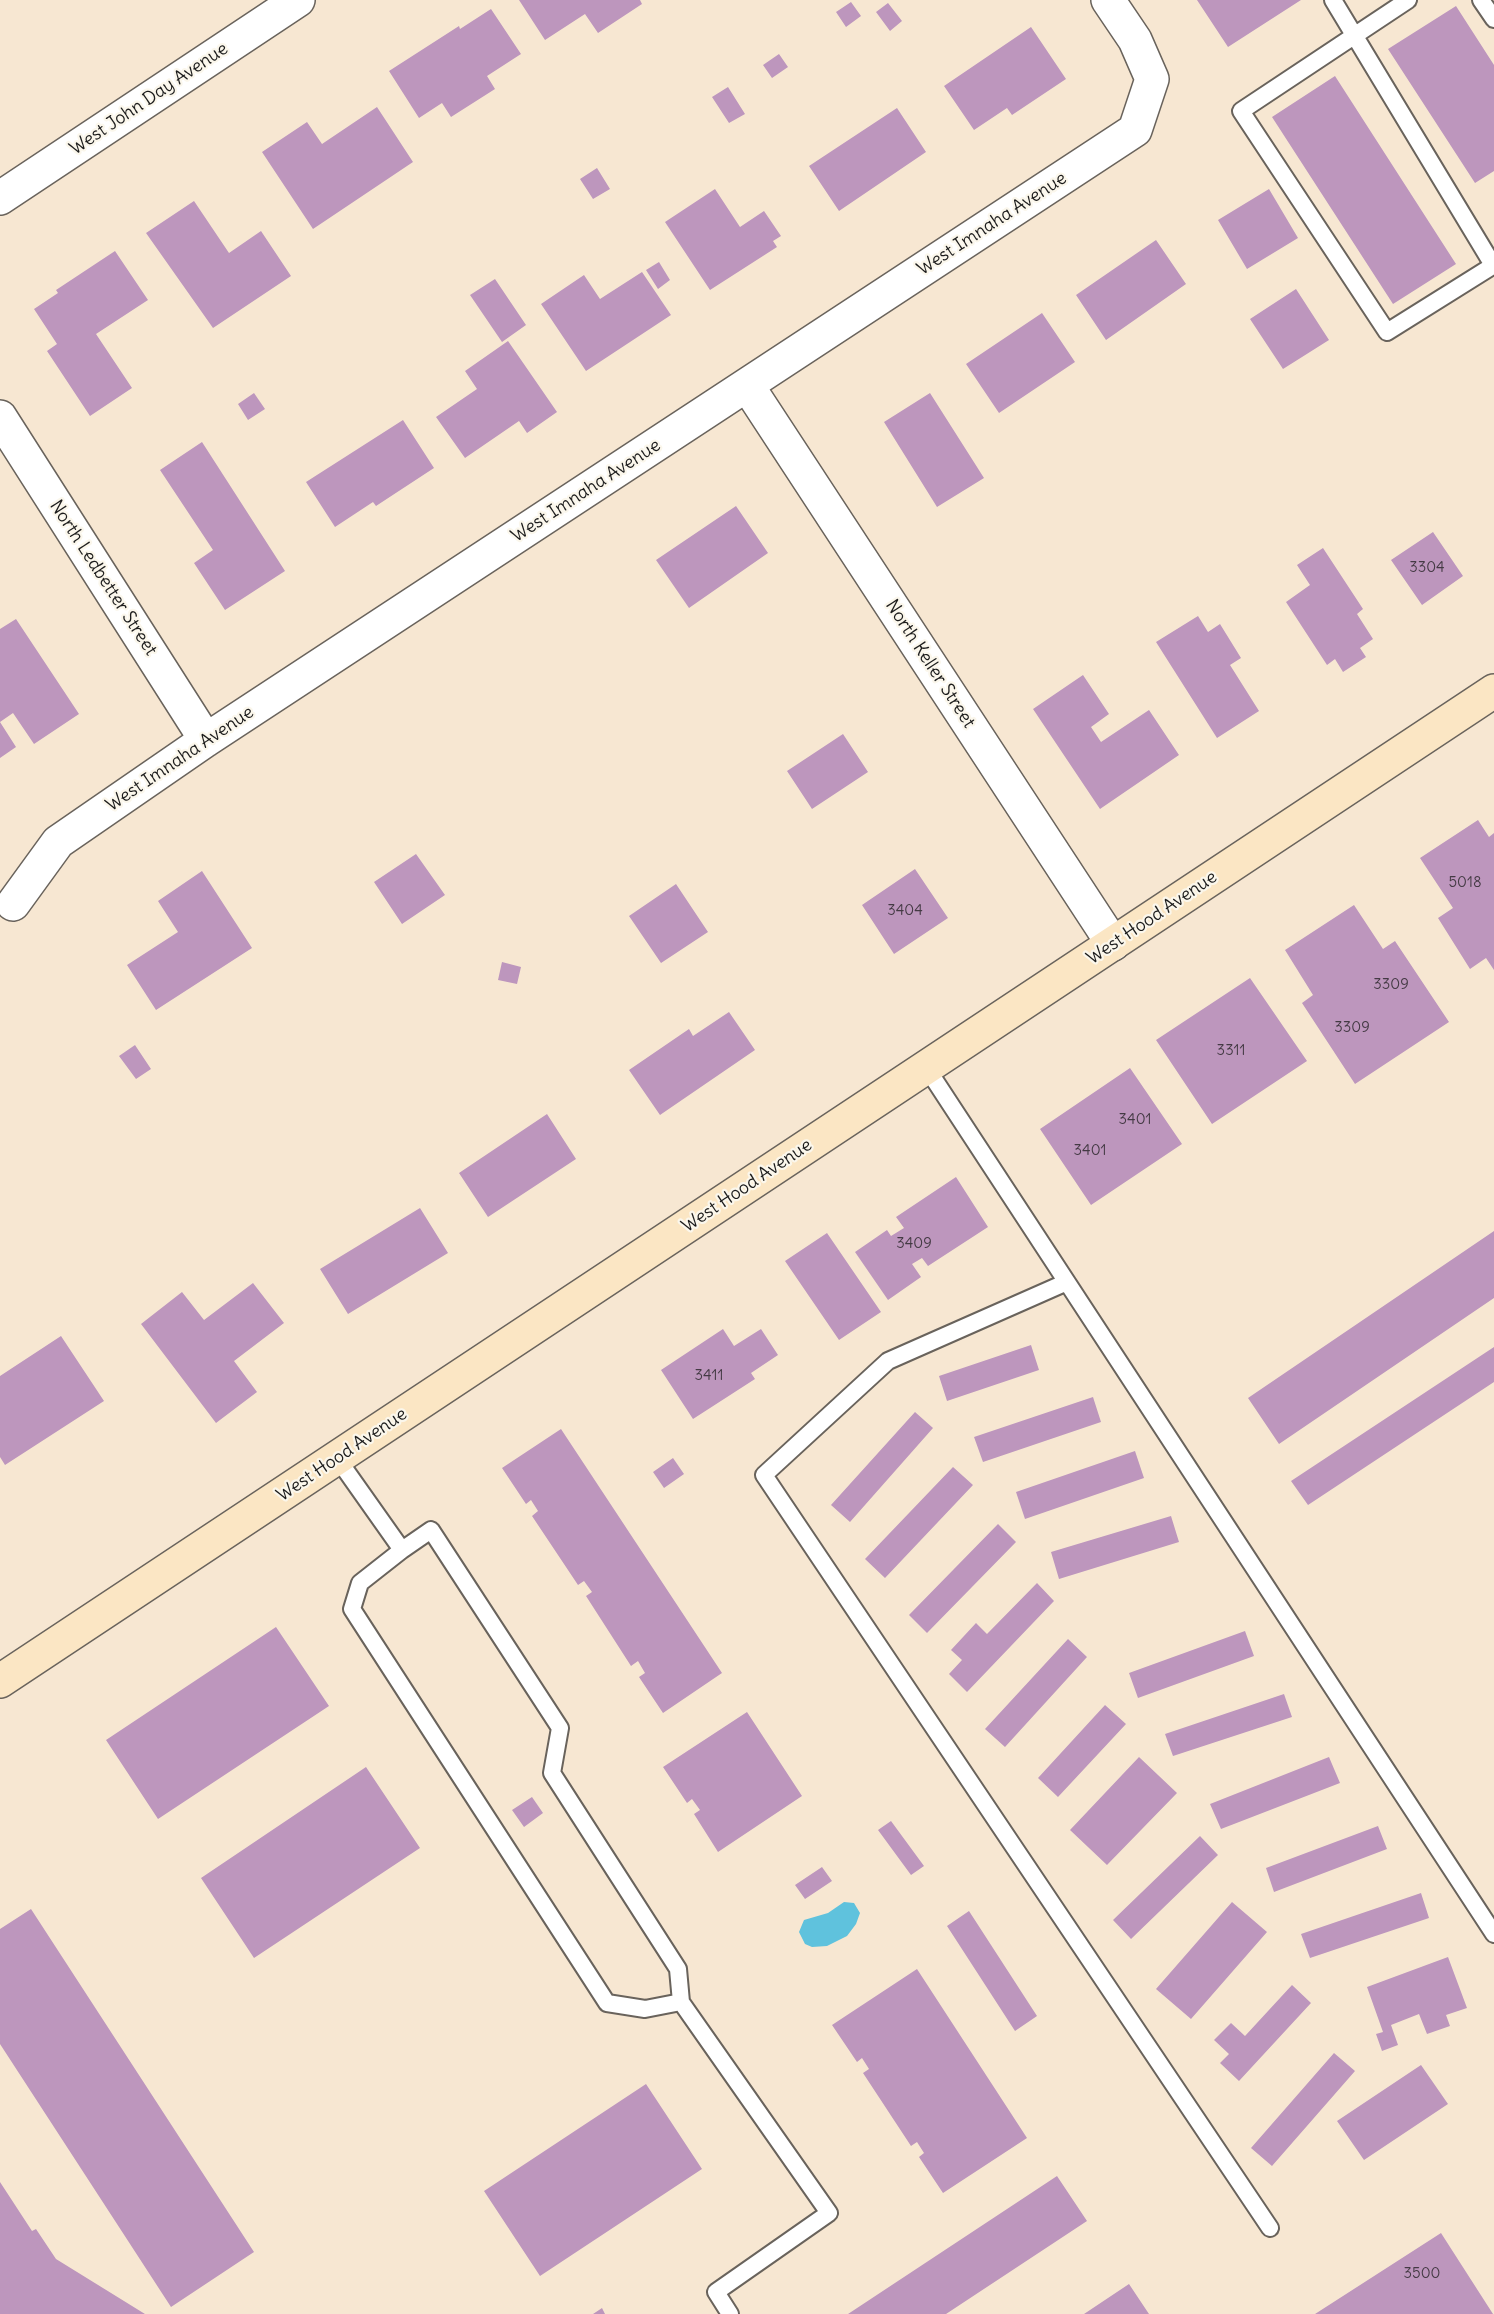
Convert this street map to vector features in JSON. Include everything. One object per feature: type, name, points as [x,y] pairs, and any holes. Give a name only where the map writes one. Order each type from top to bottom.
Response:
[{"type":"street","name":"West John Day Avenue","points":[[0,198],[298,0]]},
{"type":"street","name":"West Imnaha Avenue","points":[[13,904],[58,842],[206,740],[1135,130],[1152,79],[1135,40],[1108,0]]},
{"type":"street","name":"North Keller Street","points":[[747,385],[1113,944]]},
{"type":"street","name":"North Ledbetter Street","points":[[0,417],[206,740]]},
{"type":"street","name":"West Hood Avenue","points":[[0,1681],[1494,691]]},
{"type":"lane","points":[[1334,0],[1355,35],[1494,265],[1387,332],[1241,111],[1355,35],[1408,0]]},
{"type":"lane","points":[[1481,0],[1494,19]]},
{"type":"lane","points":[[926,1067],[1494,1934]]},
{"type":"lane","points":[[1067,1282],[888,1361],[764,1475],[1270,2228]]},
{"type":"lane","points":[[337,1458],[402,1550]]},
{"type":"lane","points":[[681,2002],[645,2009],[607,2002],[352,1609],[360,1583],[431,1530],[560,1728],[552,1773],[678,1970],[681,2002],[829,2213],[716,2292],[730,2314]]},
{"type":"water","points":[[844,1902],[854,1903],[860,1913],[856,1924],[847,1936],[827,1946],[812,1947],[805,1944],[799,1932],[804,1920],[828,1913]]},
{"type":"building","points":[[519,0],[640,0],[642,4],[598,33],[585,14],[545,40]]},
{"type":"building","points":[[1197,0],[1301,0],[1228,47]]},
{"type":"building","points":[[851,2],[861,16],[846,27],[836,12]]},
{"type":"building","points":[[888,3],[902,21],[890,31],[876,12]]},
{"type":"building","points":[[1456,6],[1494,65],[1494,171],[1475,183],[1388,49]]},
{"type":"building","points":[[491,9],[521,54],[487,76],[495,89],[451,117],[442,103],[419,118],[389,71],[459,26],[460,29]]},
{"type":"building","points":[[1031,27],[1066,79],[1012,115],[1007,108],[974,130],[944,86]]},
{"type":"building","points":[[779,54],[788,67],[772,78],[763,65]]},
{"type":"building","points":[[1335,76],[1456,264],[1393,304],[1272,117]]},
{"type":"building","points":[[728,87],[745,114],[729,123],[712,97]]},
{"type":"building","points":[[377,107],[413,162],[313,229],[262,152],[307,122],[322,144]]},
{"type":"building","points":[[897,108],[926,152],[839,211],[809,166]]},
{"type":"building","points":[[597,168],[610,189],[593,199],[580,179]]},
{"type":"building","points":[[715,189],[740,227],[764,211],[781,236],[773,241],[777,247],[710,290],[665,222]]},
{"type":"building","points":[[1269,189],[1298,238],[1247,269],[1218,220]]},
{"type":"building","points":[[194,201],[229,253],[261,231],[291,276],[213,328],[146,233]]},
{"type":"building","points":[[1156,240],[1186,284],[1106,340],[1076,295]]},
{"type":"building","points":[[115,251],[148,300],[96,334],[132,388],[90,416],[47,351],[57,344],[34,309],[58,293],[56,290]]},
{"type":"building","points":[[659,262],[670,280],[658,289],[646,270]]},
{"type":"building","points":[[642,272],[671,315],[586,371],[541,304],[584,275],[600,299]]},
{"type":"building","points":[[495,279],[526,325],[502,342],[470,295]]},
{"type":"building","points":[[1296,289],[1329,340],[1283,369],[1250,319]]},
{"type":"building","points":[[1042,313],[1075,362],[999,413],[966,364]]},
{"type":"building","points":[[508,341],[557,412],[527,433],[519,421],[465,458],[436,417],[477,389],[465,371]]},
{"type":"building","points":[[254,393],[265,409],[248,420],[238,404]]},
{"type":"building","points":[[930,393],[984,478],[937,507],[884,422]]},
{"type":"building","points":[[403,420],[434,468],[376,506],[373,502],[335,527],[306,482]]},
{"type":"building","points":[[202,442],[285,571],[225,610],[194,563],[213,550],[160,470]]},
{"type":"building","points":[[736,506],[768,553],[689,608],[656,560]]},
{"type":"building","points":[[1433,532],[1463,576],[1422,605],[1391,560]]},
{"type":"building","points":[[1323,548],[1363,609],[1357,614],[1373,639],[1360,648],[1366,657],[1343,672],[1335,659],[1327,665],[1286,602],[1310,585],[1297,565]]},
{"type":"building","points":[[1198,616],[1208,632],[1220,624],[1241,658],[1230,665],[1259,711],[1217,738],[1156,642]]},
{"type":"building","points":[[16,619],[79,714],[34,744],[13,713],[0,722],[0,629]]},
{"type":"building","points":[[1083,675],[1109,714],[1091,727],[1101,742],[1149,710],[1179,755],[1100,809],[1033,709]]},
{"type":"building","points":[[0,722],[16,747],[0,758]]},
{"type":"building","points":[[843,734],[868,772],[812,809],[787,771]]},
{"type":"building","points":[[1478,820],[1489,837],[1494,833],[1494,970],[1486,958],[1470,969],[1438,918],[1453,908],[1420,858]]},
{"type":"building","points":[[416,854],[445,895],[402,924],[374,882]]},
{"type":"building","points":[[915,869],[948,918],[894,954],[862,905]]},
{"type":"building","points":[[202,871],[252,948],[156,1010],[127,965],[178,932],[158,901]]},
{"type":"building","points":[[676,884],[708,932],[661,963],[629,916]]},
{"type":"building","points":[[1354,905],[1383,949],[1395,941],[1449,1022],[1355,1084],[1302,1003],[1313,995],[1285,950]]},
{"type":"building","points":[[502,962],[521,967],[517,984],[498,980]]},
{"type":"building","points":[[1250,978],[1307,1061],[1212,1124],[1156,1040]]},
{"type":"building","points":[[729,1012],[755,1050],[660,1115],[629,1070],[689,1029],[693,1036]]},
{"type":"building","points":[[135,1045],[151,1069],[136,1079],[119,1056]]},
{"type":"building","points":[[1130,1068],[1182,1144],[1091,1205],[1040,1129]]},
{"type":"building","points":[[547,1114],[576,1159],[488,1217],[459,1173]]},
{"type":"building","points":[[956,1177],[988,1227],[928,1266],[922,1258],[912,1264],[921,1277],[888,1300],[855,1252],[887,1230],[891,1236],[904,1228],[896,1217]]},
{"type":"building","points":[[420,1208],[448,1253],[348,1314],[320,1269]]},
{"type":"building","points":[[1494,1231],[1494,1298],[1279,1444],[1248,1398]]},
{"type":"building","points":[[827,1233],[881,1312],[839,1340],[785,1261]]},
{"type":"building","points":[[253,1283],[284,1323],[234,1361],[257,1392],[216,1423],[141,1324],[182,1292],[204,1320]]},
{"type":"building","points":[[723,1329],[734,1346],[761,1329],[778,1355],[751,1373],[755,1379],[693,1419],[661,1370]]},
{"type":"building","points":[[61,1336],[104,1401],[5,1465],[0,1457],[0,1376]]},
{"type":"building","points":[[1031,1345],[1039,1370],[947,1401],[939,1376]]},
{"type":"building","points":[[1494,1347],[1494,1382],[1308,1505],[1291,1481]]},
{"type":"building","points":[[1093,1397],[1101,1422],[983,1462],[974,1437]]},
{"type":"building","points":[[915,1412],[933,1428],[850,1522],[831,1505]]},
{"type":"building","points":[[561,1429],[722,1673],[663,1713],[639,1677],[645,1673],[638,1661],[631,1666],[586,1596],[592,1592],[584,1581],[578,1585],[532,1516],[538,1511],[531,1500],[526,1504],[502,1468]]},
{"type":"building","points":[[1135,1451],[1144,1478],[1025,1519],[1016,1492]]},
{"type":"building","points":[[673,1458],[684,1474],[664,1488],[653,1472]]},
{"type":"building","points":[[953,1467],[973,1485],[885,1578],[865,1559]]},
{"type":"building","points":[[1171,1516],[1179,1542],[1059,1579],[1051,1552]]},
{"type":"building","points":[[998,1524],[1016,1542],[927,1633],[909,1615]]},
{"type":"building","points":[[1037,1583],[1054,1601],[967,1692],[949,1674],[962,1660],[951,1650],[976,1623],[987,1634]]},
{"type":"building","points":[[276,1627],[329,1706],[158,1819],[106,1740]]},
{"type":"building","points":[[1245,1631],[1254,1656],[1138,1698],[1129,1673]]},
{"type":"building","points":[[1068,1639],[1087,1657],[1005,1747],[985,1729]]},
{"type":"building","points":[[1284,1694],[1292,1717],[1173,1756],[1165,1734]]},
{"type":"building","points":[[1105,1705],[1126,1724],[1058,1797],[1038,1778]]},
{"type":"building","points":[[747,1712],[802,1796],[718,1852],[694,1814],[700,1810],[692,1799],[687,1803],[663,1767]]},
{"type":"building","points":[[1139,1757],[1177,1793],[1107,1865],[1070,1830]]},
{"type":"building","points":[[1329,1757],[1340,1783],[1221,1829],[1210,1804]]},
{"type":"building","points":[[366,1767],[420,1848],[254,1958],[201,1878]]},
{"type":"building","points":[[532,1797],[543,1813],[524,1827],[512,1810]]},
{"type":"building","points":[[891,1821],[924,1866],[911,1875],[878,1830]]},
{"type":"building","points":[[1378,1826],[1387,1849],[1274,1892],[1266,1868]]},
{"type":"building","points":[[1200,1836],[1218,1855],[1131,1939],[1113,1920]]},
{"type":"building","points":[[822,1867],[832,1881],[805,1899],[795,1885]]},
{"type":"building","points":[[1421,1893],[1429,1918],[1310,1958],[1301,1934]]},
{"type":"building","points":[[1232,1902],[1267,1932],[1191,2019],[1156,1989]]},
{"type":"building","points":[[31,1909],[254,2252],[171,2307],[0,2044],[0,1929]]},
{"type":"building","points":[[969,1911],[1037,2016],[1015,2031],[947,1926]]},
{"type":"building","points":[[1448,1957],[1467,2008],[1446,2015],[1450,2026],[1427,2034],[1419,2014],[1391,2025],[1398,2045],[1382,2051],[1376,2034],[1383,2032],[1367,1987]]},
{"type":"building","points":[[917,1969],[1027,2138],[943,2193],[919,2157],[924,2153],[917,2142],[911,2146],[863,2073],[869,2069],[862,2058],[857,2062],[832,2025]]},
{"type":"building","points":[[1292,1985],[1311,2003],[1239,2081],[1220,2063],[1229,2054],[1214,2040],[1231,2023],[1245,2036]]},
{"type":"building","points":[[1334,2053],[1355,2071],[1272,2166],[1251,2148]]},
{"type":"building","points":[[1421,2065],[1448,2104],[1364,2160],[1337,2121]]},
{"type":"building","points":[[646,2084],[702,2169],[540,2276],[484,2191]]},
{"type":"building","points":[[1057,2176],[1087,2221],[946,2314],[848,2314]]},
{"type":"building","points":[[0,2182],[32,2231],[36,2229],[56,2259],[145,2314],[0,2314]]},
{"type":"building","points":[[1441,2233],[1493,2314],[1315,2314]]},
{"type":"building","points":[[1129,2284],[1149,2314],[1084,2314]]},
{"type":"building","points":[[602,2308],[605,2314],[593,2314]]}]
